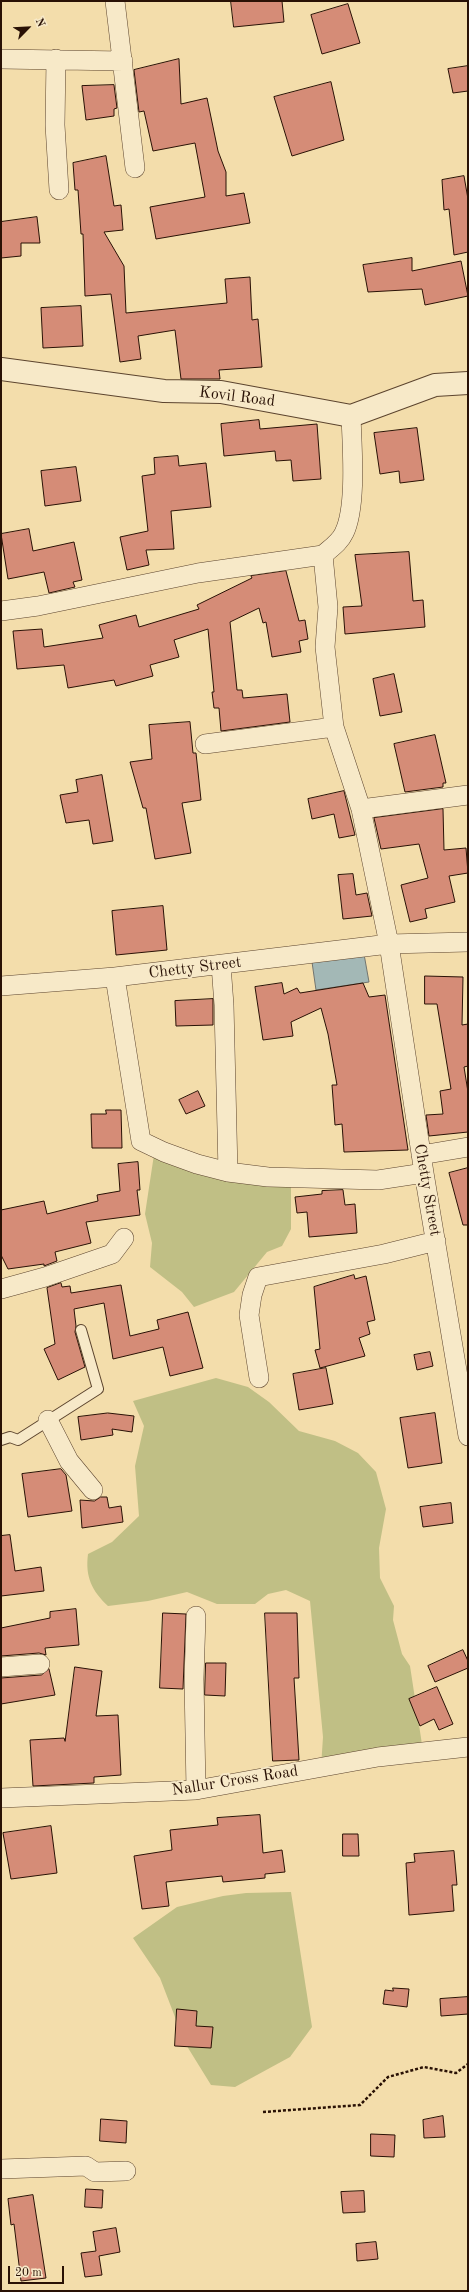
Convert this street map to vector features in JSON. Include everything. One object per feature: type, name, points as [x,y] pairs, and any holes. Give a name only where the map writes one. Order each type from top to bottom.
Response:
[{"type":"street","points":[[115,1],[135,168]]},
{"type":"street","points":[[1,59],[123,61]]},
{"type":"street","points":[[56,59],[55,125],[59,190]]},
{"type":"street","name":"Kovil Road","points":[[1,369],[164,391],[221,392],[351,416]]},
{"type":"street","points":[[1,611],[38,606],[198,573],[323,555],[344,533],[349,518],[352,473],[351,416],[435,385],[468,383]]},
{"type":"street","points":[[323,555],[328,607],[325,647],[334,727],[361,809],[389,944]]},
{"type":"street","points":[[205,744],[334,727]]},
{"type":"street","points":[[361,809],[468,795]]},
{"type":"street","name":"Chetty Street","points":[[1,986],[116,977],[389,944],[468,942]]},
{"type":"street","name":"Chetty Street","points":[[389,944],[422,1164],[468,1436]]},
{"type":"street","points":[[221,965],[224,1005],[228,1172]]},
{"type":"street","points":[[116,977],[140,1141],[164,1152],[228,1172],[268,1177],[342,1180],[378,1180],[468,1147]]},
{"type":"street","points":[[1,1288],[52,1275],[112,1254],[124,1238]]},
{"type":"street","points":[[259,1378],[249,1315],[252,1295],[258,1277],[384,1254],[436,1241]]},
{"type":"street","points":[[48,1420],[69,1461],[93,1490]]},
{"type":"street","points":[[196,1616],[194,1679],[196,1790]]},
{"type":"street","points":[[1,1667],[40,1664]]},
{"type":"street","name":"Nallur Cross Road","points":[[1,1798],[196,1790],[378,1758],[468,1746]]},
{"type":"street","points":[[1,2169],[86,2166],[96,2172],[126,2171]]},
{"type":"lane","points":[[1,1440],[10,1438],[18,1440],[98,1389],[81,1330]]},
{"type":"path","points":[[263,2112],[360,2105],[388,2076],[424,2067],[456,2073],[468,2064]]},
{"type":"shaded area","points":[[364,954],[369,982],[316,990],[312,962]]},
{"type":"shaded area","points":[[155,1148],[291,1178],[291,1229],[282,1246],[267,1252],[234,1292],[194,1307],[182,1292],[150,1267],[152,1243],[145,1214]]},
{"type":"shaded area","points":[[216,1378],[248,1387],[269,1402],[299,1431],[335,1441],[358,1453],[376,1472],[386,1509],[379,1548],[380,1578],[394,1606],[393,1620],[402,1654],[410,1666],[423,1751],[321,1767],[323,1737],[310,1601],[286,1590],[268,1594],[255,1604],[217,1604],[187,1592],[148,1601],[108,1606],[94,1589],[89,1577],[87,1562],[88,1554],[112,1542],[139,1516],[135,1466],[144,1426],[133,1401]]},
{"type":"shaded area","points":[[291,1892],[312,2027],[290,2057],[235,2087],[211,2085],[185,2043],[160,1978],[133,1938],[177,1907],[223,1896],[246,1893]]},
{"type":"building","points":[[231,1],[282,1],[284,22],[234,27]]},
{"type":"building","points":[[348,4],[360,43],[322,54],[311,15]]},
{"type":"building","points":[[179,59],[181,104],[207,98],[218,151],[226,172],[226,196],[244,193],[250,223],[156,239],[150,207],[205,197],[195,143],[153,151],[144,111],[139,112],[134,70]]},
{"type":"building","points":[[468,66],[468,91],[453,93],[448,69]]},
{"type":"building","points":[[331,82],[344,140],[292,156],[274,97]]},
{"type":"building","points":[[114,85],[117,108],[114,109],[114,116],[86,120],[82,86]]},
{"type":"building","points":[[106,156],[114,206],[121,205],[123,230],[104,232],[124,266],[126,313],[227,303],[225,279],[250,277],[252,320],[258,319],[262,367],[219,370],[220,379],[181,379],[175,330],[138,336],[141,359],[120,362],[111,294],[85,296],[83,234],[81,234],[78,190],[75,190],[73,163]]},
{"type":"building","points":[[464,176],[468,199],[468,252],[454,255],[449,209],[444,210],[442,180]]},
{"type":"building","points":[[37,217],[40,243],[21,243],[21,256],[1,258],[1,222]]},
{"type":"building","points":[[412,258],[412,271],[461,261],[468,296],[425,305],[422,289],[368,292],[363,265]]},
{"type":"building","points":[[81,306],[83,346],[43,348],[41,308]]},
{"type":"building","points":[[259,420],[260,429],[317,424],[321,479],[293,481],[291,460],[276,461],[275,451],[224,456],[221,424]]},
{"type":"building","points":[[417,428],[424,480],[400,483],[399,471],[380,474],[374,433]]},
{"type":"building","points":[[178,456],[179,466],[206,463],[211,507],[171,511],[174,549],[146,550],[149,565],[127,570],[120,537],[148,531],[142,476],[155,474],[154,458]]},
{"type":"building","points":[[76,467],[81,501],[45,506],[41,471]]},
{"type":"building","points":[[29,529],[33,551],[74,542],[82,580],[73,582],[75,587],[49,593],[44,572],[8,579],[1,534]]},
{"type":"building","points":[[409,552],[413,601],[423,600],[425,627],[345,634],[343,607],[362,606],[355,555]]},
{"type":"building","points":[[286,571],[299,621],[305,620],[308,639],[299,641],[301,652],[272,657],[266,622],[263,623],[259,608],[230,622],[237,690],[242,690],[243,698],[287,694],[290,722],[221,731],[219,708],[214,708],[212,692],[214,692],[208,629],[174,640],[179,657],[150,665],[153,676],[116,686],[114,680],[68,688],[64,665],[17,669],[13,631],[42,629],[44,647],[103,638],[99,625],[136,615],[139,627],[199,609],[197,605],[252,578],[251,576]]},
{"type":"building","points":[[394,674],[402,712],[380,716],[373,679]]},
{"type":"building","points":[[190,722],[193,753],[196,753],[201,800],[182,803],[191,853],[155,859],[146,808],[143,808],[130,762],[152,759],[149,725]]},
{"type":"building","points":[[435,735],[446,783],[443,783],[443,787],[405,792],[394,744]]},
{"type":"building","points":[[102,775],[113,841],[93,844],[89,820],[66,823],[60,795],[78,792],[76,780]]},
{"type":"building","points":[[344,791],[355,835],[339,838],[334,814],[312,819],[308,799]]},
{"type":"building","points":[[443,809],[444,850],[466,848],[468,873],[449,876],[455,902],[425,909],[427,918],[410,922],[401,885],[428,878],[419,844],[381,849],[374,818]]},
{"type":"building","points":[[353,874],[356,895],[367,893],[372,916],[343,919],[338,875]]},
{"type":"building","points":[[163,906],[167,950],[116,955],[112,911]]},
{"type":"building","points":[[425,976],[463,977],[462,1025],[468,1024],[468,1066],[464,1067],[468,1092],[468,1132],[429,1136],[426,1115],[443,1114],[440,1091],[451,1089],[437,1004],[425,1004]]},
{"type":"building","points":[[282,983],[284,994],[297,988],[300,993],[363,983],[369,997],[385,995],[408,1150],[344,1152],[342,1124],[335,1125],[332,1085],[337,1085],[328,1034],[321,1008],[291,1022],[293,1036],[263,1040],[255,987]]},
{"type":"building","points":[[213,999],[213,1025],[176,1026],[175,1001]]},
{"type":"building","points":[[198,1091],[205,1106],[186,1114],[179,1100]]},
{"type":"building","points":[[106,1110],[121,1110],[122,1148],[92,1148],[91,1114],[106,1114]]},
{"type":"building","points":[[138,1162],[140,1190],[137,1190],[140,1215],[86,1222],[91,1243],[55,1252],[57,1261],[44,1266],[44,1264],[8,1269],[1,1255],[1,1210],[44,1201],[47,1214],[98,1201],[97,1195],[120,1191],[118,1164]]},
{"type":"building","points":[[468,1168],[468,1225],[463,1225],[449,1173]]},
{"type":"building","points":[[343,1190],[345,1205],[355,1204],[357,1233],[309,1237],[307,1212],[297,1213],[295,1197],[322,1194],[322,1191]]},
{"type":"building","points":[[354,1275],[355,1279],[366,1276],[375,1320],[367,1322],[370,1334],[359,1338],[365,1356],[320,1368],[315,1350],[320,1349],[314,1287]]},
{"type":"building","points":[[61,1283],[62,1287],[70,1286],[71,1293],[121,1285],[130,1336],[159,1329],[157,1320],[188,1312],[203,1368],[170,1376],[163,1347],[113,1359],[104,1303],[74,1309],[76,1326],[75,1332],[85,1367],[58,1380],[44,1349],[55,1344],[47,1288]]},
{"type":"building","points":[[430,1352],[433,1366],[417,1370],[414,1355]]},
{"type":"building","points":[[326,1368],[333,1404],[299,1410],[293,1374]]},
{"type":"building","points":[[108,1413],[134,1416],[132,1432],[112,1429],[113,1435],[81,1440],[78,1417]]},
{"type":"building","points":[[435,1413],[442,1463],[408,1468],[400,1418]]},
{"type":"building","points":[[61,1469],[66,1475],[72,1511],[28,1517],[22,1474]]},
{"type":"building","points":[[101,1497],[107,1497],[109,1508],[121,1506],[123,1522],[82,1528],[80,1500],[94,1501]]},
{"type":"building","points":[[451,1503],[453,1523],[423,1527],[420,1507]]},
{"type":"building","points":[[10,1535],[15,1571],[41,1567],[44,1591],[1,1596],[1,1536]]},
{"type":"building","points":[[76,1609],[79,1645],[45,1648],[46,1655],[39,1653],[1,1656],[1,1628],[50,1618],[50,1612]]},
{"type":"building","points":[[163,1613],[186,1614],[183,1689],[160,1688]]},
{"type":"building","points":[[265,1613],[297,1613],[299,1678],[294,1678],[299,1760],[273,1761]]},
{"type":"building","points":[[463,1650],[468,1661],[468,1668],[435,1682],[428,1666]]},
{"type":"building","points":[[206,1663],[226,1663],[225,1696],[205,1695]]},
{"type":"building","points":[[75,1667],[102,1671],[96,1716],[118,1715],[121,1775],[94,1777],[94,1783],[33,1786],[30,1740],[64,1738],[65,1741]]},
{"type":"building","points":[[49,1669],[55,1695],[1,1704],[1,1678],[41,1675]]},
{"type":"building","points":[[437,1687],[453,1724],[439,1730],[434,1719],[420,1726],[409,1699]]},
{"type":"building","points":[[260,1815],[263,1853],[282,1850],[285,1872],[265,1874],[265,1878],[223,1882],[222,1876],[166,1882],[169,1906],[142,1909],[134,1856],[172,1850],[170,1830],[218,1825],[217,1818]]},
{"type":"building","points":[[51,1826],[57,1873],[11,1879],[3,1833]]},
{"type":"building","points":[[343,1834],[358,1834],[359,1856],[343,1856]]},
{"type":"building","points":[[454,1851],[457,1885],[452,1885],[454,1911],[409,1915],[406,1863],[415,1862],[414,1854]]},
{"type":"building","points":[[393,1988],[409,1989],[407,2007],[383,2004],[385,1990],[393,1991]]},
{"type":"building","points":[[468,1997],[468,2014],[441,2016],[440,1999]]},
{"type":"building","points":[[177,2009],[197,2011],[196,2026],[213,2027],[211,2048],[175,2046]]},
{"type":"building","points":[[443,2116],[445,2137],[424,2138],[423,2120]]},
{"type":"building","points":[[101,2119],[127,2121],[126,2143],[100,2141]]},
{"type":"building","points":[[371,2134],[395,2135],[394,2157],[371,2156]]},
{"type":"building","points":[[86,2189],[103,2190],[102,2208],[85,2207]]},
{"type":"building","points":[[364,2191],[365,2212],[343,2213],[341,2192]]},
{"type":"building","points":[[33,2195],[46,2278],[21,2281],[14,2224],[11,2225],[8,2199]]},
{"type":"building","points":[[116,2228],[120,2252],[99,2256],[102,2275],[85,2277],[81,2253],[96,2251],[93,2232]]},
{"type":"building","points":[[376,2242],[378,2259],[357,2261],[356,2244]]}]
